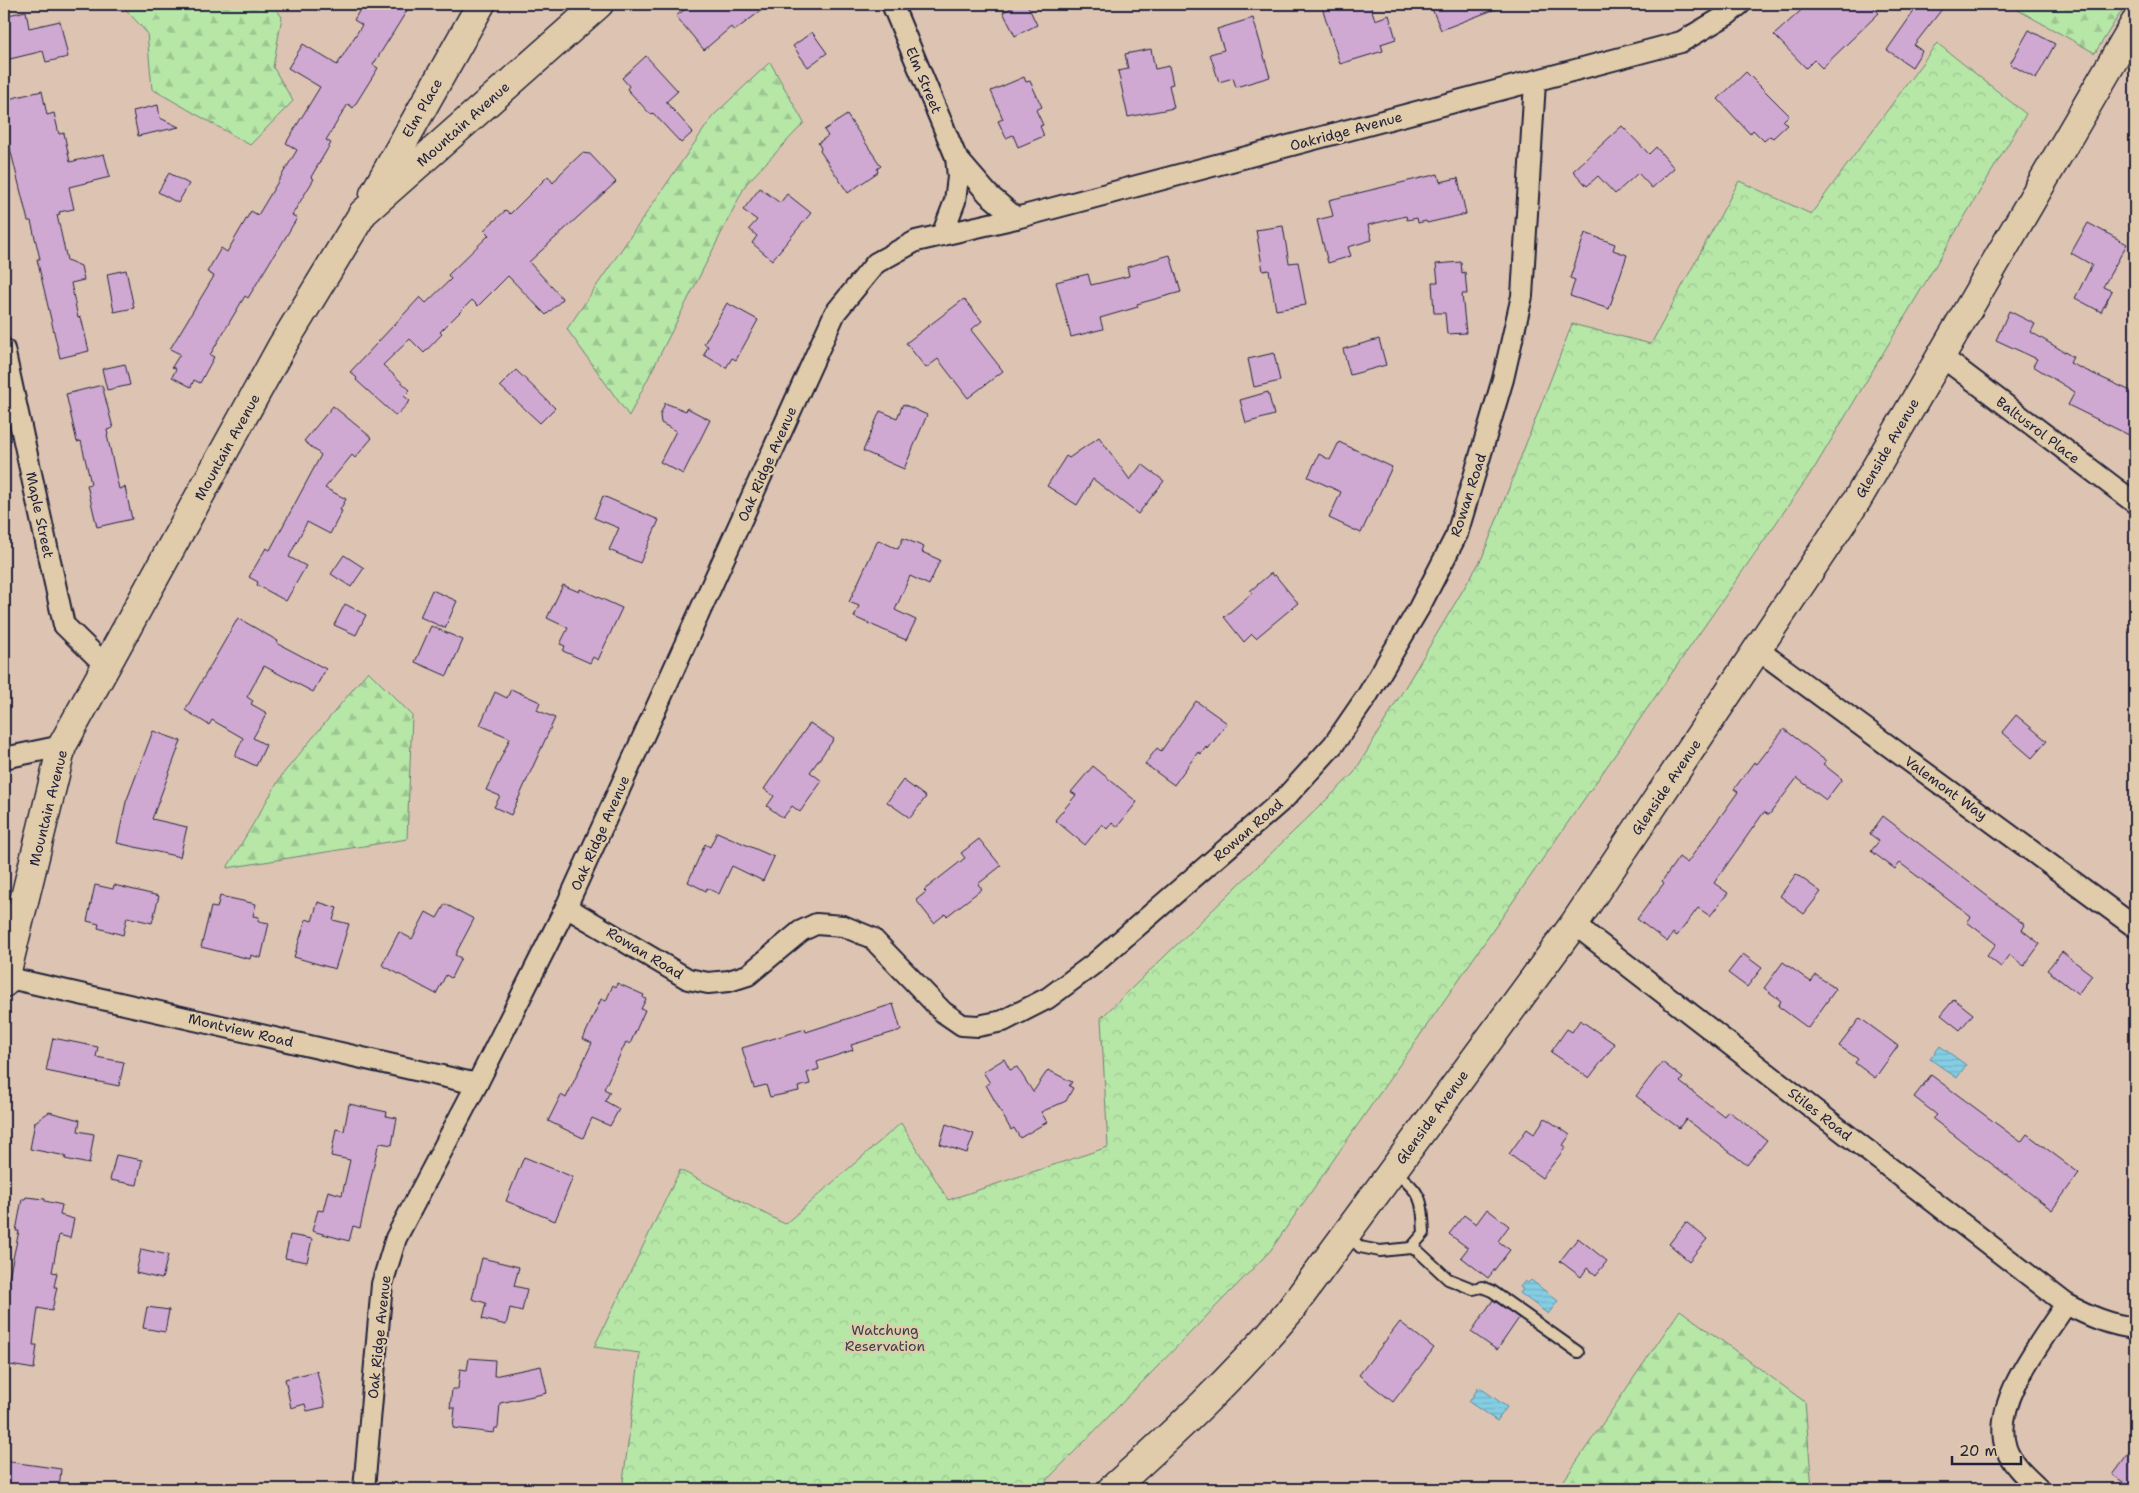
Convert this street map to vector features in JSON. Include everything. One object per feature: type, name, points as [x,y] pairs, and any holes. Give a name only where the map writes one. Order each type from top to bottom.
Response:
[{"type":"main road","name":"Elm Place","points":[[363,213],[481,4]]},
{"type":"main road","name":"Mountain Avenue","points":[[4,980],[62,746],[282,346],[363,213],[599,4]]},
{"type":"main road","name":"Glenside Avenue","points":[[1112,1489],[1204,1405],[1250,1358],[1288,1313],[1574,924],[1857,500],[2135,23]]},
{"type":"street","name":"Elm Street","points":[[892,4],[956,157],[958,177],[955,201],[942,235]]},
{"type":"street","name":"Oakridge Avenue","points":[[942,235],[1016,218],[1681,42],[1727,15],[1740,4]]},
{"type":"street","name":"Rowan Road","points":[[566,907],[688,979],[708,983],[729,981],[748,975],[801,931],[816,924],[843,926],[872,938],[943,1012],[962,1025],[978,1026],[1004,1021],[1048,998],[1095,963],[1285,798],[1334,744],[1367,696],[1414,616],[1457,534],[1503,379],[1522,296],[1535,82]]},
{"type":"street","name":"Elm Street","points":[[956,157],[988,194],[1016,218]]},
{"type":"street","name":"Oak Ridge Avenue","points":[[364,1489],[382,1284],[396,1238],[477,1084],[566,907],[836,313],[876,263],[916,241],[942,235]]},
{"type":"street","name":"Maple Street","points":[[4,349],[64,625],[105,665]]},
{"type":"street","name":"Baltusrol Place","points":[[1941,356],[2135,503]]},
{"type":"street","name":"Valemont Way","points":[[1757,649],[2135,927]]},
{"type":"street","points":[[4,758],[62,746]]},
{"type":"street","name":"Stiles Road","points":[[1574,924],[2066,1304],[2090,1317],[2115,1325],[2135,1328]]},
{"type":"street","name":"Montview Road","points":[[4,980],[477,1084]]},
{"type":"street","points":[[2039,1489],[2023,1474],[2006,1449],[2003,1427],[2004,1415],[2020,1376],[2066,1304]]},
{"type":"lane","points":[[1393,1170],[1411,1185],[1420,1197],[1424,1233],[1411,1248]]},
{"type":"lane","points":[[1347,1234],[1360,1247],[1380,1251],[1411,1248],[1418,1251],[1448,1279],[1473,1289],[1482,1287],[1492,1291],[1578,1352]]},
{"type":"green space","points":[[121,4],[272,4],[282,17],[273,67],[293,101],[250,145],[152,89],[147,33]]},
{"type":"green space","points":[[2020,4],[2126,4],[2095,53],[2018,10]]},
{"type":"green space","name":"Watchung Reservation","points":[[1937,43],[2026,114],[1815,467],[1270,1251],[1038,1489],[622,1489],[640,1353],[594,1347],[680,1170],[785,1224],[901,1123],[948,1200],[1108,1147],[1101,1018],[1354,773],[1482,558],[1572,324],[1651,344],[1739,181],[1811,214]]},
{"type":"green space","points":[[770,62],[804,123],[746,184],[629,416],[567,329],[713,116]]},
{"type":"green space","points":[[368,671],[412,715],[407,839],[227,868],[282,775]]},
{"type":"green space","points":[[1680,1310],[1805,1402],[1812,1489],[1558,1489]]},
{"type":"water","points":[[1940,1046],[1966,1065],[1957,1078],[1930,1059]]},
{"type":"water","points":[[1531,1280],[1558,1301],[1548,1314],[1520,1293],[1523,1289],[1520,1287],[1525,1281],[1528,1283]]},
{"type":"water","points":[[1479,1387],[1507,1407],[1497,1421],[1469,1402]]},
{"type":"building","points":[[363,4],[411,4],[373,65],[378,68],[353,108],[348,104],[326,140],[331,143],[311,177],[314,179],[292,215],[297,218],[248,298],[245,296],[210,355],[214,357],[200,383],[194,380],[191,387],[172,377],[176,369],[172,367],[180,354],[170,349],[214,276],[207,272],[221,248],[227,252],[251,211],[258,215],[297,150],[286,143],[320,87],[288,68],[303,44],[337,65],[362,25],[354,20]]},
{"type":"building","points":[[692,4],[770,4],[734,31],[731,27],[704,50],[676,16]]},
{"type":"building","points":[[1020,4],[1027,4],[1037,25],[1015,36],[1003,12]]},
{"type":"building","points":[[1321,4],[1370,4],[1375,20],[1389,15],[1396,39],[1381,44],[1383,51],[1340,64]]},
{"type":"building","points":[[1430,4],[1506,4],[1506,5],[1441,30]]},
{"type":"building","points":[[1808,4],[1870,4],[1879,13],[1822,68],[1814,60],[1806,68],[1774,35]]},
{"type":"building","points":[[1919,4],[1946,4],[1914,45],[1922,51],[1912,67],[1887,50]]},
{"type":"building","points":[[26,11],[29,28],[60,21],[68,57],[46,62],[43,51],[6,60],[4,50],[4,16]]},
{"type":"building","points":[[1253,18],[1270,77],[1236,87],[1233,78],[1219,82],[1210,54],[1224,50],[1217,29]]},
{"type":"building","points":[[2029,30],[2055,44],[2036,79],[2010,64]]},
{"type":"building","points":[[812,32],[827,53],[808,67],[793,46]]},
{"type":"building","points":[[1151,49],[1155,69],[1169,66],[1173,84],[1169,85],[1174,108],[1128,117],[1118,71],[1128,69],[1125,54]]},
{"type":"building","points":[[646,56],[678,91],[666,102],[693,132],[681,143],[627,89],[629,86],[622,78]]},
{"type":"building","points":[[1746,72],[1789,115],[1783,121],[1787,125],[1773,138],[1770,136],[1764,141],[1753,130],[1750,134],[1718,99]]},
{"type":"building","points":[[1024,77],[1026,82],[1030,81],[1042,107],[1036,110],[1043,125],[1040,126],[1044,136],[1018,147],[1013,135],[1006,138],[998,121],[1003,119],[991,91]]},
{"type":"building","points":[[42,91],[47,115],[54,113],[59,134],[64,133],[70,162],[104,154],[110,177],[69,187],[74,209],[59,212],[60,214],[57,215],[67,260],[81,266],[84,280],[71,283],[78,318],[81,317],[89,351],[60,358],[37,259],[40,259],[31,221],[28,221],[4,124],[4,100]]},
{"type":"building","points":[[158,105],[160,118],[179,127],[138,136],[133,111]]},
{"type":"building","points":[[847,115],[881,166],[877,169],[878,172],[848,193],[820,151],[821,148],[818,143],[828,136],[824,130]]},
{"type":"building","points":[[1622,126],[1649,154],[1656,147],[1674,168],[1652,188],[1638,173],[1615,194],[1598,176],[1587,186],[1573,171]]},
{"type":"building","points":[[582,153],[590,154],[616,182],[529,262],[563,299],[546,315],[508,276],[478,306],[472,300],[440,332],[442,334],[424,353],[410,339],[383,365],[410,390],[404,396],[410,401],[396,416],[356,380],[357,378],[350,372],[420,297],[426,303],[451,279],[448,275],[489,235],[484,230],[506,210],[510,214],[548,176],[553,183]]},
{"type":"building","points":[[169,173],[189,184],[178,203],[158,192]]},
{"type":"building","points":[[1438,174],[1440,182],[1458,178],[1466,214],[1427,223],[1426,221],[1418,223],[1417,218],[1407,220],[1406,216],[1368,225],[1372,240],[1348,247],[1351,256],[1328,263],[1317,220],[1333,216],[1329,200]]},
{"type":"building","points":[[760,188],[780,203],[787,194],[811,213],[772,260],[752,243],[757,236],[749,229],[757,220],[743,210]]},
{"type":"building","points":[[2088,223],[2127,244],[2103,287],[2112,291],[2101,312],[2075,298],[2092,265],[2071,253]]},
{"type":"building","points":[[1283,226],[1289,263],[1298,262],[1306,305],[1276,310],[1269,270],[1263,271],[1256,230]]},
{"type":"building","points":[[1585,233],[1615,244],[1613,250],[1627,255],[1609,309],[1570,296],[1575,280],[1570,278]]},
{"type":"building","points":[[1170,255],[1181,292],[1137,304],[1138,307],[1100,318],[1103,329],[1071,337],[1056,282],[1088,274],[1091,285],[1129,276],[1127,267]]},
{"type":"building","points":[[1461,262],[1462,273],[1465,272],[1467,294],[1462,294],[1466,333],[1447,334],[1445,313],[1434,313],[1432,282],[1438,282],[1436,264]]},
{"type":"building","points":[[126,270],[134,308],[114,312],[107,274]]},
{"type":"building","points":[[964,299],[982,321],[971,330],[1003,371],[968,398],[938,359],[926,368],[906,343]]},
{"type":"building","points":[[727,303],[758,320],[736,360],[732,358],[726,368],[704,355],[708,346],[704,344]]},
{"type":"building","points":[[2009,311],[2035,324],[2031,332],[2073,357],[2070,363],[2135,393],[2135,438],[2068,405],[2075,392],[2033,366],[2037,359],[1996,340]]},
{"type":"building","points":[[1379,339],[1386,365],[1350,375],[1343,349]]},
{"type":"building","points":[[1274,353],[1280,381],[1254,387],[1248,359]]},
{"type":"building","points":[[125,364],[130,385],[107,390],[102,369]]},
{"type":"building","points":[[516,370],[555,408],[540,423],[500,386]]},
{"type":"building","points":[[102,385],[113,428],[107,430],[107,435],[119,489],[125,487],[132,519],[97,527],[87,485],[91,484],[81,441],[77,442],[66,394]]},
{"type":"building","points":[[1268,392],[1274,415],[1246,423],[1240,400]]},
{"type":"building","points":[[665,403],[686,411],[687,408],[710,420],[683,474],[660,462],[676,431],[661,423],[660,415]]},
{"type":"building","points":[[903,404],[927,415],[904,469],[863,451],[880,411],[897,418]]},
{"type":"building","points":[[333,406],[372,438],[355,458],[352,455],[325,488],[346,499],[330,534],[307,522],[289,557],[306,566],[286,601],[257,585],[258,582],[249,577],[266,548],[270,550],[321,455],[304,441]]},
{"type":"building","points":[[1099,437],[1130,480],[1142,464],[1164,481],[1138,514],[1093,479],[1077,505],[1047,486],[1066,456],[1069,458]]},
{"type":"building","points":[[1339,442],[1392,467],[1361,533],[1329,518],[1341,492],[1308,477],[1319,454],[1330,460]]},
{"type":"building","points":[[603,496],[659,520],[640,563],[609,550],[619,528],[594,518]]},
{"type":"building","points":[[903,538],[924,547],[922,552],[940,560],[929,585],[910,576],[895,610],[916,620],[906,640],[854,617],[859,606],[849,602],[878,540],[898,549]]},
{"type":"building","points":[[344,555],[364,568],[351,587],[331,574]]},
{"type":"building","points":[[1271,573],[1273,576],[1275,575],[1298,603],[1256,638],[1252,634],[1244,642],[1224,617],[1252,593],[1250,591]]},
{"type":"building","points":[[563,585],[579,592],[580,589],[622,608],[598,660],[593,657],[590,663],[563,651],[565,646],[560,644],[568,628],[547,618]]},
{"type":"building","points":[[432,590],[457,601],[445,628],[420,617]]},
{"type":"building","points":[[345,604],[366,615],[356,635],[334,625]]},
{"type":"building","points":[[238,618],[278,641],[277,643],[326,669],[313,692],[264,666],[247,697],[253,701],[251,704],[267,713],[253,738],[266,745],[256,766],[235,756],[243,738],[212,720],[209,725],[185,710]]},
{"type":"building","points":[[431,626],[463,640],[447,676],[415,662]]},
{"type":"building","points":[[511,689],[540,702],[537,710],[555,718],[511,815],[494,807],[500,796],[486,790],[510,738],[480,725],[495,692],[507,698]]},
{"type":"building","points":[[1196,701],[1227,723],[1208,749],[1206,747],[1201,754],[1198,752],[1174,785],[1145,764],[1157,748],[1161,751]]},
{"type":"building","points":[[2016,715],[2047,741],[2032,758],[2002,732]]},
{"type":"building","points":[[810,723],[834,739],[810,772],[822,781],[800,812],[792,806],[783,818],[767,806],[774,796],[764,789]]},
{"type":"building","points":[[1784,729],[1826,761],[1823,764],[1842,779],[1826,800],[1797,778],[1769,815],[1764,812],[1714,883],[1728,893],[1710,916],[1698,908],[1677,936],[1673,933],[1667,942],[1637,919],[1664,883],[1662,881],[1679,857],[1687,863],[1738,792],[1734,789],[1754,762],[1757,764]]},
{"type":"building","points":[[153,731],[181,741],[152,819],[187,827],[180,857],[117,843],[126,802]]},
{"type":"building","points":[[1093,766],[1137,802],[1117,827],[1112,823],[1107,829],[1102,824],[1085,845],[1055,820],[1076,795],[1071,792]]},
{"type":"building","points":[[903,780],[926,797],[910,818],[887,802]]},
{"type":"building","points":[[1883,816],[2025,925],[2022,930],[2040,944],[2024,966],[2010,955],[2001,967],[1987,956],[1996,944],[1967,922],[1971,917],[1900,863],[1895,869],[1871,851],[1879,841],[1870,834]]},
{"type":"building","points":[[717,832],[774,857],[763,881],[732,866],[719,894],[707,888],[706,891],[688,882],[705,844],[710,847]]},
{"type":"building","points":[[979,839],[1001,866],[978,884],[982,889],[947,916],[945,914],[934,923],[916,900],[926,892],[924,890],[965,858],[961,853]]},
{"type":"building","points":[[1796,874],[1821,892],[1804,914],[1780,896]]},
{"type":"building","points":[[95,885],[113,889],[114,885],[159,896],[152,923],[127,917],[123,935],[98,928],[99,924],[87,921]]},
{"type":"building","points":[[220,896],[256,904],[253,916],[259,917],[258,921],[269,923],[261,958],[251,955],[250,959],[201,947],[211,907],[217,908]]},
{"type":"building","points":[[318,902],[337,908],[333,920],[349,924],[335,969],[294,957],[306,919],[312,921]]},
{"type":"building","points":[[445,904],[474,919],[455,955],[461,958],[451,978],[446,975],[436,994],[382,965],[399,932],[412,939],[426,912],[437,918]]},
{"type":"building","points":[[2062,952],[2092,975],[2078,994],[2047,970]]},
{"type":"building","points":[[1743,954],[1762,968],[1747,987],[1728,973]]},
{"type":"building","points":[[1783,962],[1811,982],[1816,975],[1836,989],[1808,1028],[1778,1006],[1781,1001],[1764,988]]},
{"type":"building","points":[[617,983],[644,995],[643,998],[646,999],[641,1009],[645,1010],[630,1044],[626,1042],[604,1089],[610,1092],[605,1101],[619,1109],[610,1126],[592,1118],[583,1138],[548,1121],[561,1095],[566,1098],[592,1043],[583,1039],[601,999],[606,1001],[613,985],[616,987]]},
{"type":"building","points":[[1954,999],[1973,1014],[1960,1030],[1941,1015]]},
{"type":"building","points":[[893,1004],[901,1030],[851,1045],[853,1050],[817,1062],[819,1069],[807,1073],[810,1084],[798,1087],[799,1091],[770,1097],[766,1085],[754,1088],[742,1048],[805,1029],[806,1032]]},
{"type":"building","points":[[1860,1018],[1898,1046],[1875,1078],[1855,1063],[1858,1059],[1839,1046]]},
{"type":"building","points":[[1580,1020],[1615,1044],[1589,1078],[1551,1052],[1567,1029],[1572,1032]]},
{"type":"building","points":[[53,1038],[98,1047],[96,1057],[124,1062],[119,1086],[46,1071]]},
{"type":"building","points":[[1004,1059],[1010,1070],[1017,1067],[1033,1092],[1048,1070],[1072,1082],[1069,1086],[1073,1088],[1066,1101],[1041,1112],[1047,1122],[1020,1138],[1014,1128],[1011,1130],[986,1085],[990,1083],[983,1072]]},
{"type":"building","points":[[1662,1062],[1683,1078],[1680,1082],[1724,1116],[1728,1111],[1767,1140],[1747,1165],[1686,1119],[1679,1128],[1636,1096]]},
{"type":"building","points":[[1931,1075],[2021,1142],[2027,1134],[2079,1173],[2052,1210],[1933,1119],[1937,1115],[1914,1097]]},
{"type":"building","points":[[349,1104],[387,1112],[386,1116],[397,1118],[392,1145],[381,1143],[378,1146],[360,1228],[353,1226],[349,1241],[312,1231],[318,1210],[323,1211],[328,1191],[342,1195],[350,1160],[331,1156],[336,1129],[344,1131]]},
{"type":"building","points":[[49,1112],[80,1120],[78,1131],[94,1134],[89,1164],[65,1159],[66,1156],[30,1149],[35,1122]]},
{"type":"building","points":[[1545,1118],[1570,1135],[1563,1145],[1566,1147],[1542,1178],[1509,1154],[1527,1129],[1534,1134]]},
{"type":"building","points":[[946,1124],[974,1134],[967,1153],[940,1144]]},
{"type":"building","points":[[116,1155],[142,1160],[137,1185],[110,1180]]},
{"type":"building","points":[[524,1157],[573,1177],[555,1221],[506,1201]]},
{"type":"building","points":[[26,1197],[45,1199],[45,1201],[62,1205],[60,1215],[74,1219],[70,1238],[59,1235],[52,1272],[57,1273],[54,1287],[57,1287],[52,1311],[38,1308],[33,1345],[37,1345],[34,1369],[4,1364],[4,1300],[19,1231],[16,1231],[22,1199]]},
{"type":"building","points":[[1487,1209],[1509,1226],[1498,1241],[1510,1250],[1488,1278],[1461,1257],[1468,1248],[1449,1234],[1464,1215],[1476,1224]]},
{"type":"building","points":[[1686,1222],[1707,1239],[1689,1261],[1669,1244]]},
{"type":"building","points":[[290,1235],[312,1239],[307,1262],[285,1258]]},
{"type":"building","points":[[1578,1238],[1607,1261],[1596,1275],[1587,1268],[1581,1277],[1560,1261]]},
{"type":"building","points":[[141,1249],[168,1255],[162,1279],[136,1273]]},
{"type":"building","points":[[482,1258],[519,1267],[514,1286],[527,1289],[522,1311],[510,1308],[506,1325],[482,1319],[486,1303],[472,1299]]},
{"type":"building","points":[[1493,1300],[1519,1318],[1497,1350],[1471,1332]]},
{"type":"building","points":[[147,1307],[169,1310],[165,1332],[143,1328]]},
{"type":"building","points":[[1400,1322],[1434,1348],[1393,1402],[1359,1375]]},
{"type":"building","points":[[469,1358],[495,1360],[494,1376],[541,1366],[547,1393],[500,1403],[498,1428],[495,1428],[494,1433],[453,1428],[455,1408],[450,1408],[452,1389],[458,1389],[460,1369],[467,1370]]},
{"type":"building","points":[[317,1371],[325,1407],[307,1411],[305,1404],[291,1408],[285,1379]]},
{"type":"building","points":[[2135,1445],[2135,1489],[2133,1489],[2113,1475]]},
{"type":"building","points":[[4,1461],[61,1469],[59,1489],[4,1489]]}]
